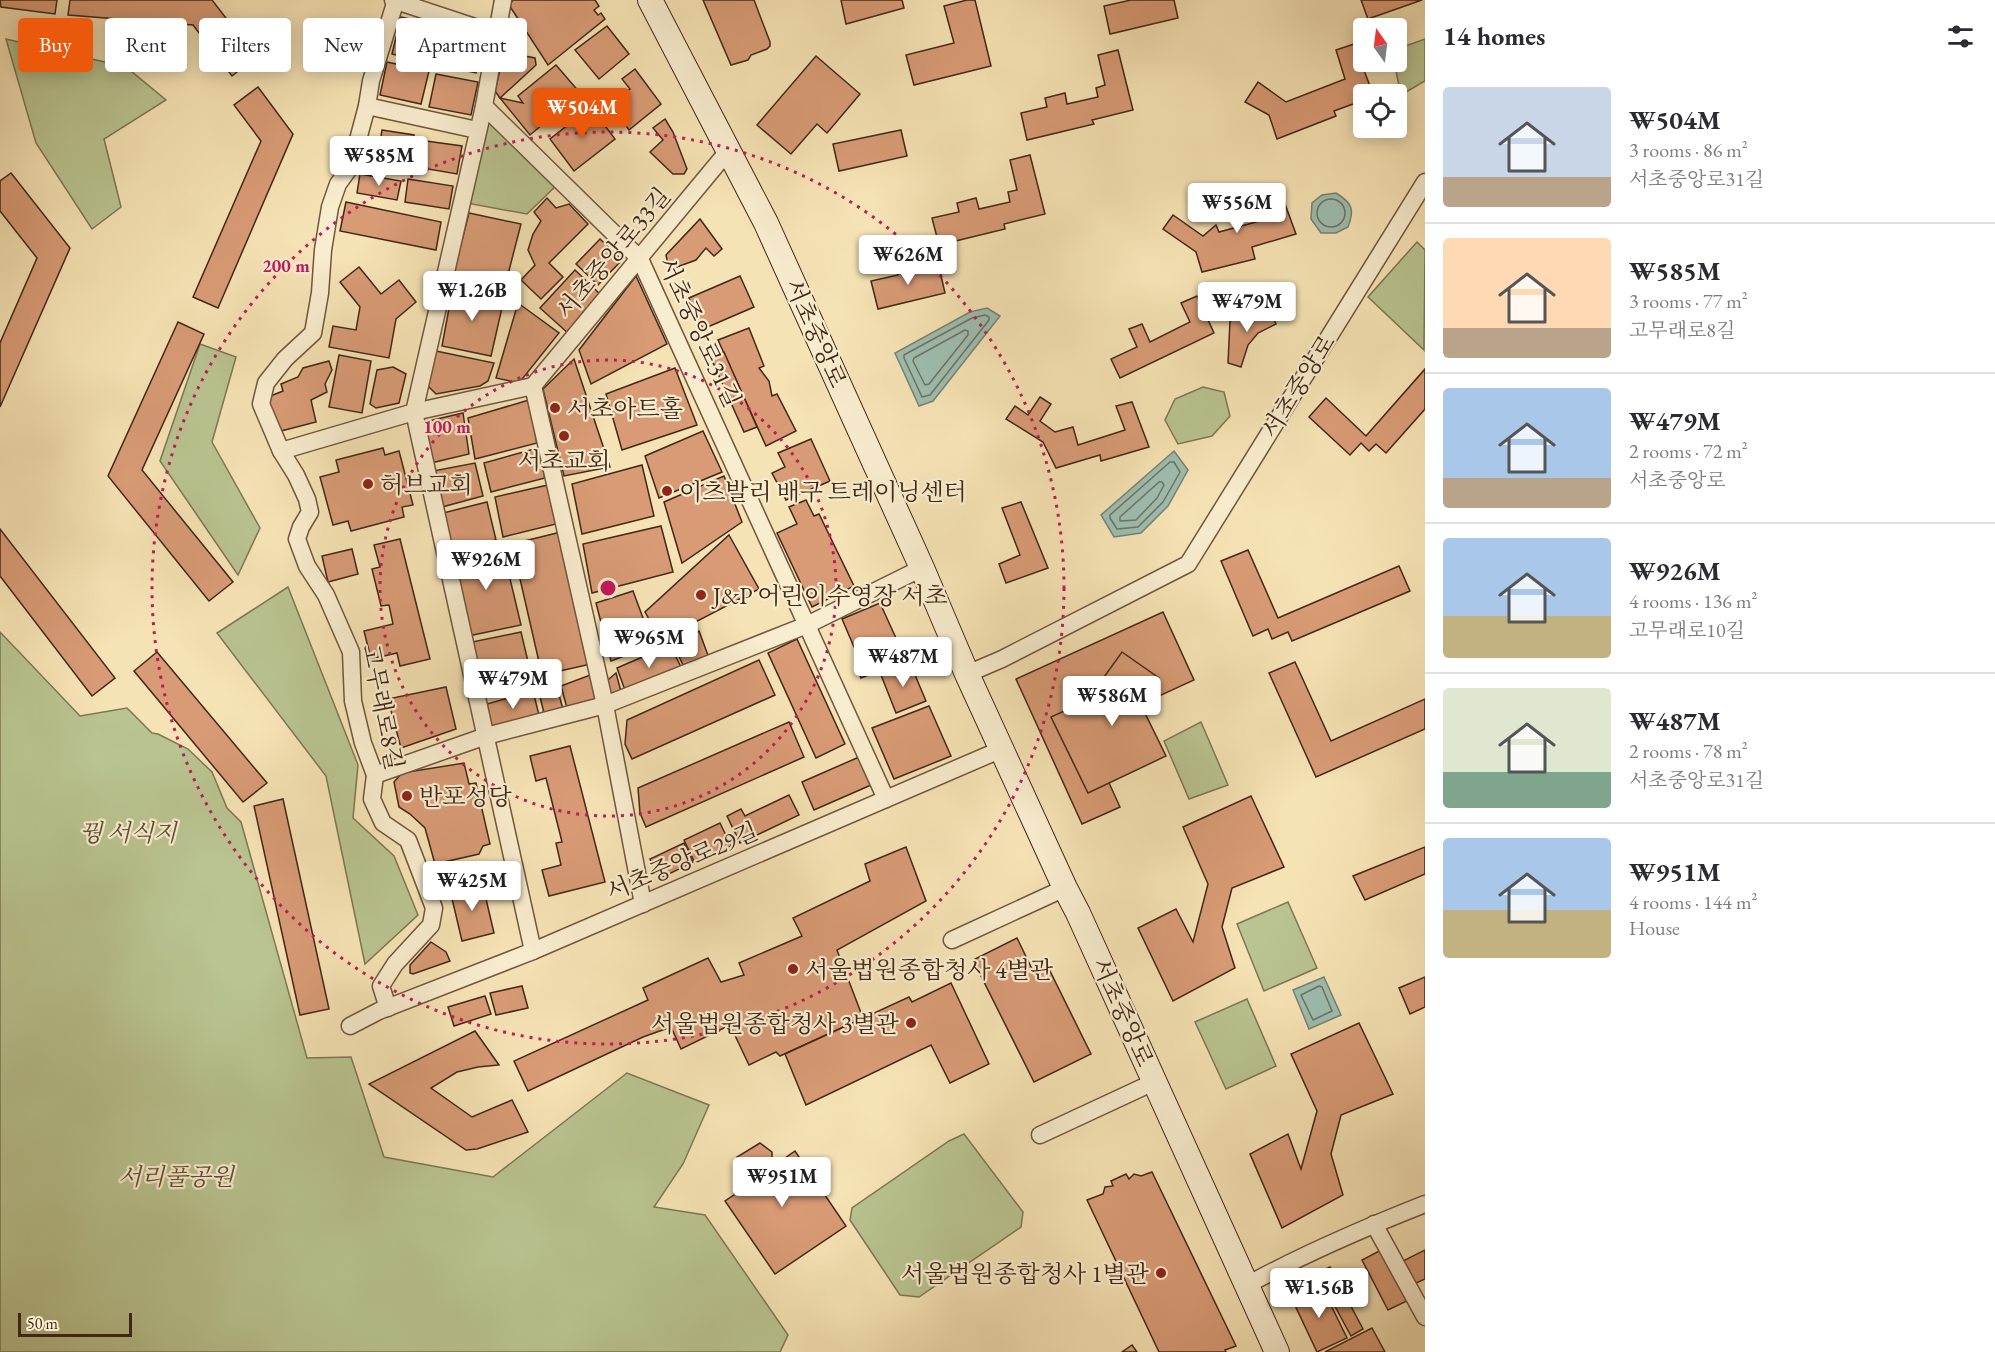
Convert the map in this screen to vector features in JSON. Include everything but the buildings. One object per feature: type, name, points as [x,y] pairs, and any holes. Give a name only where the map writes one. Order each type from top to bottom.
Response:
[{"type":"main road","name":"서초중앙로","points":[[650,0],[766,223],[922,568],[967,674],[1277,1352]]},
{"type":"street","points":[[395,0],[448,18]]},
{"type":"street","name":"고무래로8길","points":[[383,1009],[381,986],[395,964],[431,925],[434,908],[408,840],[383,823],[372,799],[375,776],[363,743],[353,701],[351,652],[326,595],[307,566],[297,540],[301,526],[310,512],[307,499],[281,451],[261,404],[266,383],[285,359],[313,333],[330,207],[338,184],[351,166],[367,106],[371,81],[395,0]]},
{"type":"street","points":[[499,18],[503,0]]},
{"type":"street","points":[[490,72],[484,106],[414,412],[533,951]]},
{"type":"street","points":[[367,106],[477,130]]},
{"type":"street","name":"서초중앙로31길","points":[[484,106],[640,259],[886,799]]},
{"type":"street","name":"서초중앙로33길","points":[[533,386],[728,151]]},
{"type":"street","name":"서초중앙로","points":[[967,674],[1002,659],[1188,564],[1425,182]]},
{"type":"street","points":[[281,451],[414,412],[533,386],[605,705],[643,904]]},
{"type":"street","points":[[375,776],[486,736],[605,705],[807,625],[922,568]]},
{"type":"street","name":"서초중앙로29길","points":[[350,1026],[383,1009],[533,951],[1002,749]]},
{"type":"street","points":[[952,940],[1065,888]]},
{"type":"street","points":[[1040,1135],[1154,1082]]},
{"type":"street","points":[[1246,1285],[1374,1224],[1425,1204]]},
{"type":"street","points":[[1374,1224],[1425,1317]]},
{"type":"green space","points":[[6,39],[18,42],[18,72],[93,72],[93,59],[105,62],[105,72],[132,72],[166,100],[104,139],[121,207],[92,229],[36,143]]},
{"type":"green space","points":[[1425,39],[1425,81],[1407,92],[1407,84],[1399,84],[1396,72],[1407,72],[1407,45]]},
{"type":"green space","points":[[484,106],[561,181],[527,214],[461,202]]},
{"type":"green space","points":[[1417,242],[1425,250],[1424,350],[1368,297]]},
{"type":"green space","points":[[200,344],[236,357],[212,442],[260,528],[238,575],[160,461]]},
{"type":"green space","points":[[1203,387],[1224,392],[1230,416],[1212,436],[1178,444],[1165,420],[1175,399]]},
{"type":"green space","points":[[288,587],[358,765],[353,818],[394,856],[418,915],[365,964],[326,776],[217,633]]},
{"type":"green space","name":"서리풀공원","points":[[0,632],[80,716],[127,708],[152,733],[188,749],[212,772],[227,808],[241,822],[307,1058],[351,1057],[384,1157],[493,1177],[627,1073],[709,1105],[683,1164],[654,1207],[705,1215],[788,1335],[780,1352],[0,1352]]},
{"type":"green space","points":[[1201,722],[1228,785],[1189,799],[1164,741]]},
{"type":"green space","points":[[1288,902],[1317,968],[1264,991],[1237,924]]},
{"type":"green space","points":[[1247,999],[1276,1066],[1226,1089],[1195,1022]]},
{"type":"green space","points":[[964,1134],[1023,1212],[1021,1227],[919,1297],[900,1295],[850,1220],[852,1208],[949,1141]]},
{"type":"water","points":[[1336,193],[1351,207],[1348,227],[1336,233],[1321,233],[1311,219],[1312,203],[1322,195]]},
{"type":"water","points":[[987,308],[1000,316],[933,401],[919,406],[895,353],[970,312]]},
{"type":"water","points":[[1174,451],[1188,470],[1168,506],[1141,533],[1114,537],[1101,515]]},
{"type":"water","points":[[1324,977],[1341,1015],[1309,1029],[1293,990]]},
{"type":"place","name":"서초아트홀","points":[[555,408]]},
{"type":"place","name":"서초교회","points":[[564,436]]},
{"type":"place","name":"허브교회","points":[[368,484]]},
{"type":"place","name":"이츠발리 배구 트레이닝센터","points":[[667,491]]},
{"type":"place","name":"J&P 어린이수영장 서초","points":[[701,595]]},
{"type":"place","name":"반포성당","points":[[407,796]]},
{"type":"place","name":"서울법원종합청사 4별관","points":[[793,969]]},
{"type":"place","name":"서울법원종합청사 3별관","points":[[911,1023]]},
{"type":"place","name":"서울법원종합청사 1별관","points":[[1161,1273]]},
{"type":"park label","name":"꿩 서식지","points":[[128,832]]}]
